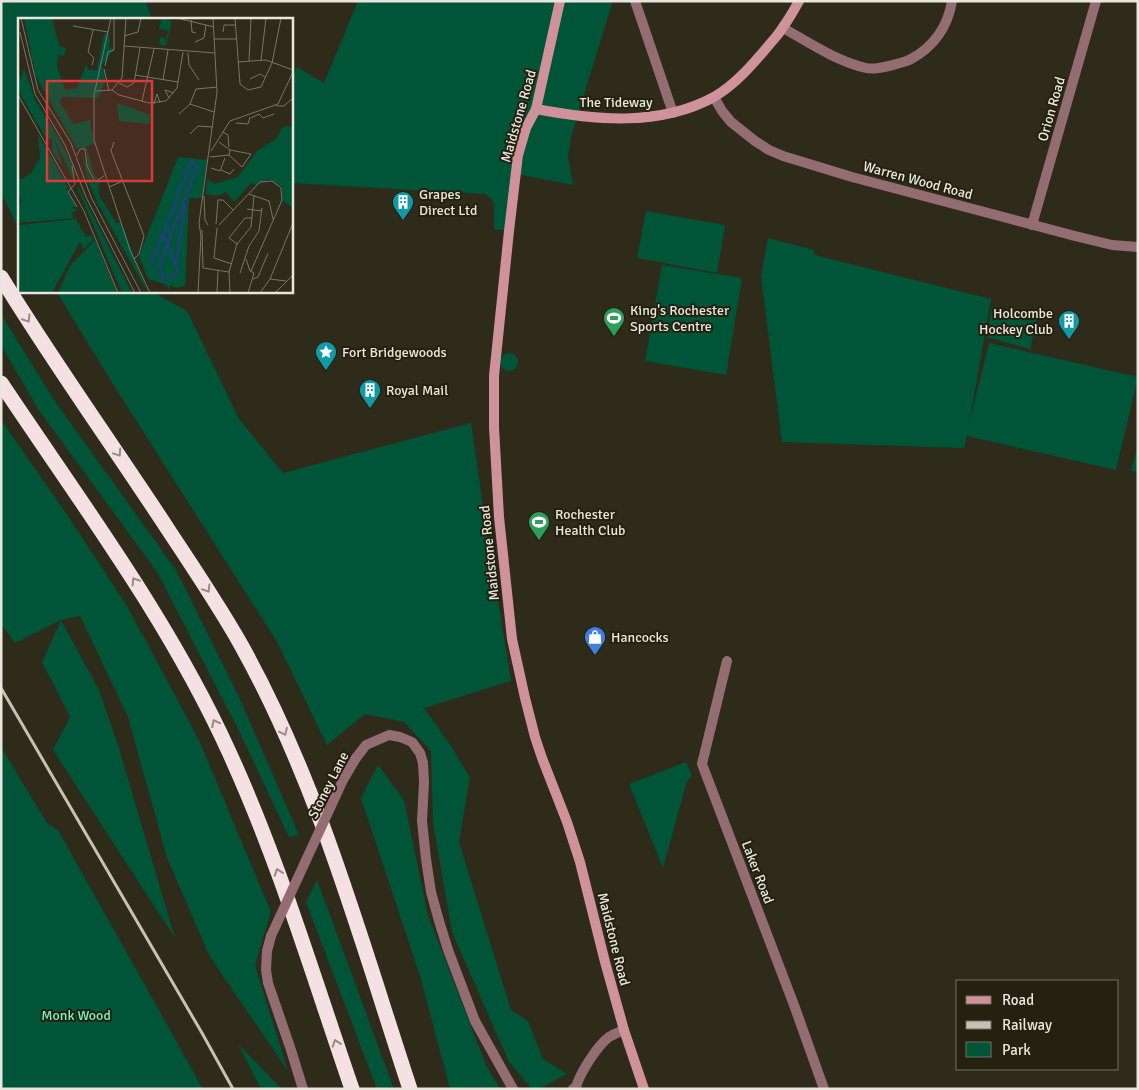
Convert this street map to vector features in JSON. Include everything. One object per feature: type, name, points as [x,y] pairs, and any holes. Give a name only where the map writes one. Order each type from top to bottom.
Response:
[{"type":"highway","points":[[1,277],[196,572],[240,643],[259,680],[318,813],[348,898],[410,1089]]},
{"type":"highway","points":[[1,383],[133,578],[176,650],[221,735],[269,846],[352,1089]]},
{"type":"main road","name":"Maidstone Road","points":[[560,1],[536,109],[526,128],[518,155],[508,238],[494,376],[494,427],[502,553],[512,639],[519,677],[532,727],[580,862],[624,1030],[644,1089]]},
{"type":"main road","name":"The Tideway","points":[[536,109],[571,116],[643,118],[673,113],[714,97],[735,82],[754,63],[783,28],[799,1]]},
{"type":"street","points":[[635,1],[673,113]]},
{"type":"street","points":[[783,28],[843,61],[869,69],[889,66],[910,59],[937,38],[946,23],[952,1]]},
{"type":"street","name":"Orion Road","points":[[1032,225],[1096,1]]},
{"type":"street","name":"Warren Wood Road","points":[[714,97],[724,114],[739,129],[762,146],[783,156],[852,177],[1032,225],[1112,245],[1138,247]]},
{"type":"street","name":"Laker Road","points":[[727,661],[702,764],[824,1089]]},
{"type":"street","name":"Stoney Lane","points":[[303,1089],[268,983],[266,970],[267,951],[271,936],[343,780],[366,745],[389,735],[412,742],[420,753],[423,763],[422,821],[426,859],[431,892],[439,921],[475,1021],[513,1089]]},
{"type":"street","points":[[573,1089],[576,1087],[582,1071],[606,1040],[624,1030]]},
{"type":"green space","points":[[1,1],[146,1],[152,18],[18,18],[18,227],[1,193]]},
{"type":"green space","points":[[358,1],[611,1],[612,4],[572,133],[568,156],[573,185],[516,174],[509,231],[494,229],[494,203],[485,194],[292,183],[292,76],[297,67],[324,83]]},
{"type":"green space","points":[[646,211],[725,225],[717,273],[637,258]]},
{"type":"green space","points":[[768,238],[814,250],[815,255],[991,299],[969,424],[989,343],[1138,377],[1116,470],[967,436],[964,448],[782,442],[761,276]]},
{"type":"green space","points":[[662,265],[742,278],[726,375],[645,361]]},
{"type":"green space","points":[[57,292],[153,292],[187,311],[239,419],[283,473],[471,423],[511,681],[424,708],[470,777],[459,842],[511,1010],[528,1021],[543,1059],[567,1074],[539,1089],[532,1089],[509,1062],[452,932],[433,823],[431,751],[404,722],[365,714],[327,745],[277,642]]},
{"type":"green space","points":[[992,308],[1037,319],[1030,349],[986,337]]},
{"type":"green space","points":[[1,314],[54,400],[176,570],[239,697],[299,835],[289,837],[238,729],[157,572],[38,409],[1,345]]},
{"type":"green space","points":[[509,353],[515,356],[518,362],[515,368],[509,371],[503,368],[500,362],[503,356]]},
{"type":"green space","points":[[1,420],[68,516],[127,606],[199,740],[271,912],[255,965],[288,1071],[210,957],[167,858],[128,717],[80,616],[61,620],[15,643],[1,624]]},
{"type":"green space","points":[[1138,444],[1138,472],[1131,471]]},
{"type":"green space","points":[[61,620],[99,690],[118,745],[175,938],[53,750],[70,717],[42,662]]},
{"type":"green space","name":"Monk Wood","points":[[1,747],[47,823],[58,830],[203,1089],[1,1089]]},
{"type":"green space","points":[[686,762],[692,776],[687,781],[663,868],[629,784]]},
{"type":"green space","points":[[378,765],[404,800],[428,915],[486,1065],[500,1089],[450,1089],[420,976],[361,798]]},
{"type":"green space","points":[[317,880],[394,1089],[377,1089],[306,902]]},
{"type":"green space","points":[[238,1044],[277,1084],[282,1089],[261,1089]]},
{"type":"railway","points":[[1,688],[233,1089]]},
{"type":"place","name":"Grapes Direct Ltd","points":[[403,221]]},
{"type":"place","name":"King's Rochester Sports Centre","points":[[614,337]]},
{"type":"place","name":"Holcombe Hockey Club","points":[[1069,340]]},
{"type":"place","name":"Fort Bridgewoods","points":[[326,371]]},
{"type":"place","name":"Royal Mail","points":[[370,409]]},
{"type":"place","name":"Rochester Health Club","points":[[539,541]]},
{"type":"place","name":"Hancocks","points":[[595,656]]}]
